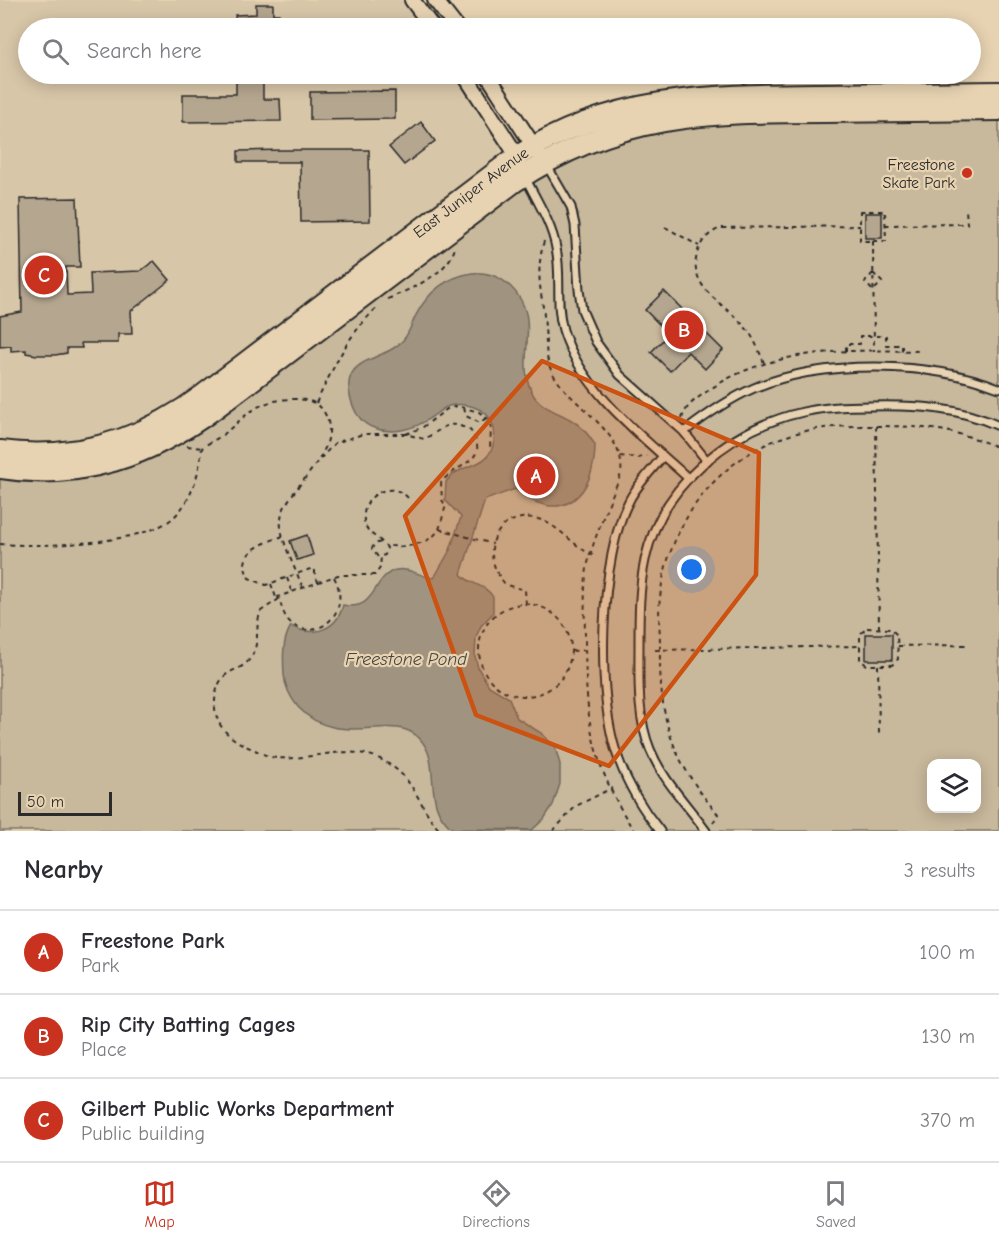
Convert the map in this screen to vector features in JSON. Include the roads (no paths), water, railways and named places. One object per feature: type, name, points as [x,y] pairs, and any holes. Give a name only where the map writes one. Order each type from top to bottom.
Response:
[{"type":"street","points":[[412,0],[426,18]]},
{"type":"street","points":[[435,0],[449,18]]},
{"type":"street","points":[[470,84],[520,166]]},
{"type":"street","points":[[494,84],[539,154]]},
{"type":"street","name":"East Juniper Avenue","points":[[0,451],[48,455],[70,453],[140,434],[159,424],[196,400],[520,166],[605,116],[662,101],[692,97],[999,92]]},
{"type":"street","name":"East Juniper Avenue","points":[[539,154],[667,119],[694,115],[999,110]]},
{"type":"street","name":"East Juniper Avenue","points":[[0,468],[38,472],[90,467],[118,460],[168,441],[214,409],[520,166]]},
{"type":"lane","points":[[539,154],[571,207],[575,225],[582,310],[596,342],[620,375],[684,432],[707,460]]},
{"type":"lane","points":[[520,166],[552,232],[557,249],[562,321],[574,353],[602,397],[688,478]]},
{"type":"lane","points":[[684,432],[726,402],[756,388],[787,377],[812,373],[843,370],[924,370],[954,374],[999,388]]},
{"type":"lane","points":[[706,831],[672,789],[650,748],[639,698],[639,608],[645,558],[668,506],[688,478],[735,439],[765,424],[796,413],[831,407],[936,407],[963,413],[999,426]]},
{"type":"lane","points":[[660,831],[648,816],[618,760],[606,705],[604,680],[607,599],[613,547],[630,499],[663,456]]},
{"type":"water","name":"Freestone Pond","points":[[472,273],[497,277],[510,286],[520,299],[526,313],[528,327],[526,369],[528,383],[534,396],[547,408],[580,426],[595,445],[589,479],[582,492],[572,501],[560,505],[546,505],[531,500],[515,489],[485,500],[461,574],[464,578],[486,589],[493,597],[493,613],[481,626],[476,637],[475,656],[478,668],[489,686],[509,698],[517,718],[541,733],[555,747],[560,764],[560,784],[553,805],[544,819],[532,830],[453,829],[443,819],[437,808],[430,760],[427,749],[420,739],[409,731],[395,728],[348,729],[331,727],[314,720],[293,700],[284,675],[283,656],[291,626],[299,630],[316,631],[330,626],[340,614],[343,605],[354,606],[362,603],[368,599],[382,579],[396,570],[401,569],[434,578],[450,550],[461,517],[445,500],[446,482],[452,475],[480,462],[491,451],[494,432],[489,418],[474,407],[455,405],[444,408],[424,422],[410,428],[396,431],[381,430],[367,425],[358,416],[349,389],[350,377],[356,369],[364,362],[395,347],[404,339],[416,315],[432,293],[454,278]]},
{"type":"place","name":"Freestone Skate Park","points":[[967,173]]},
{"type":"place","name":"Gilbert Public Works Department","points":[[44,275]]},
{"type":"place","name":"Rip City Batting Cages","points":[[684,330]]},
{"type":"place","name":"Freestone Park","points":[[536,476]]}]
